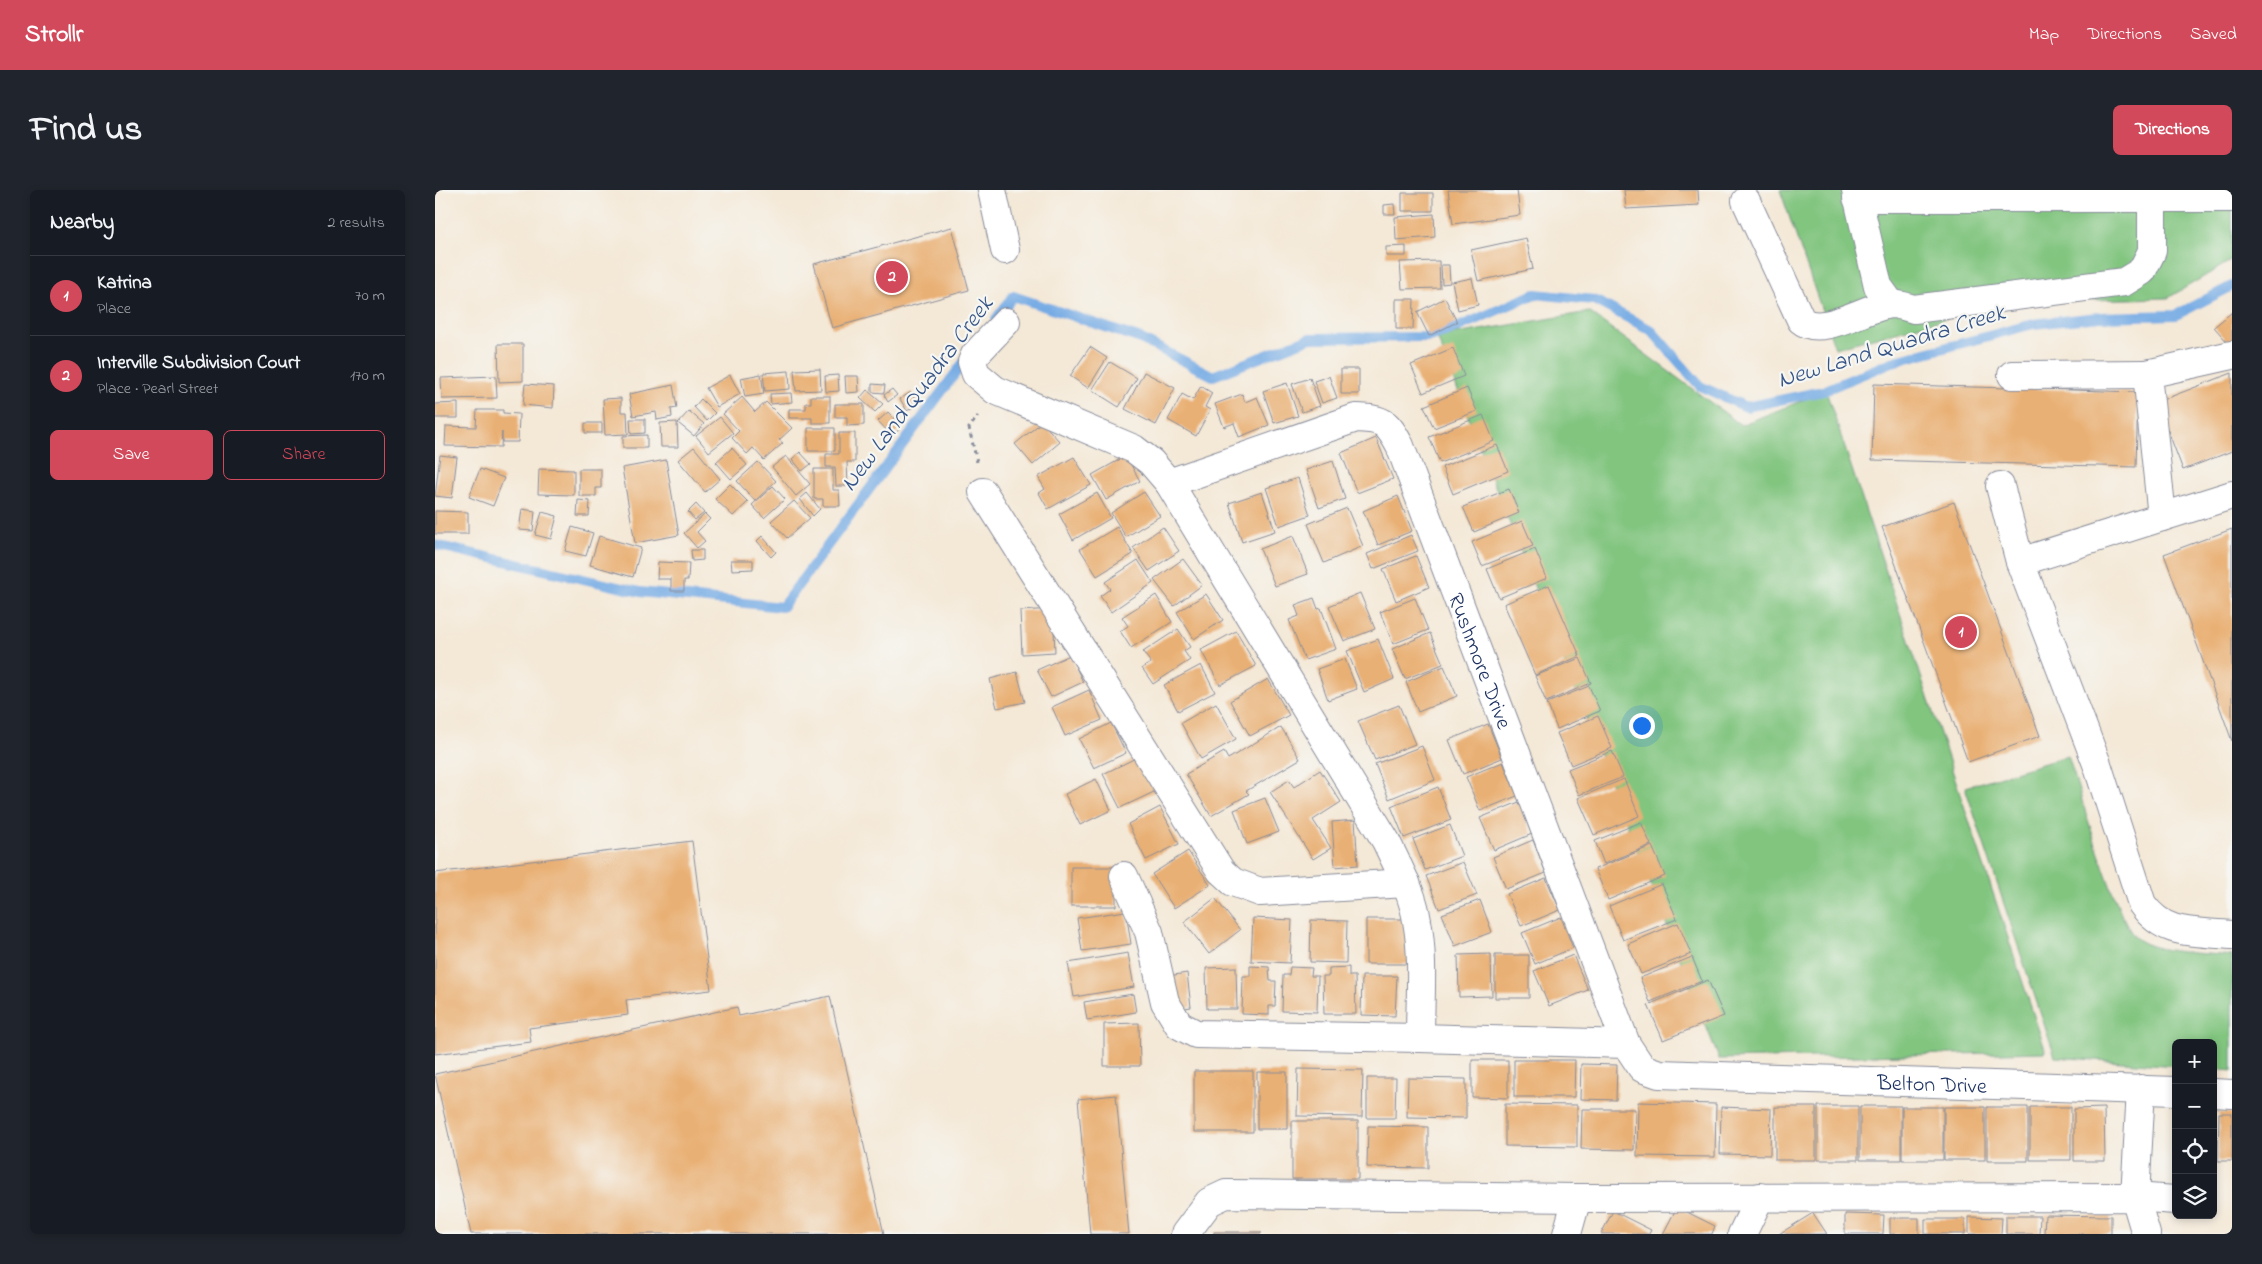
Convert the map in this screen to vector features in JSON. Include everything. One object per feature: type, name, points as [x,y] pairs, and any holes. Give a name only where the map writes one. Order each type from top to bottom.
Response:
[{"type":"street","points":[[992,190],[1005,250]]},
{"type":"street","points":[[1891,304],[1877,286],[1856,194],[2152,194],[2232,198]]},
{"type":"street","points":[[1746,202],[1801,320],[1806,325],[1822,326],[1891,304],[1914,309],[2124,282],[2142,271],[2152,251],[2152,194]]},
{"type":"street","points":[[1006,322],[975,355],[972,362],[976,374],[995,390],[1134,449],[1151,462],[1169,483],[1386,841],[1406,883],[1417,920],[1420,945],[1420,1038]]},
{"type":"street","points":[[2012,375],[2147,374],[2232,355]]},
{"type":"street","points":[[2147,374],[2162,517]]},
{"type":"street","name":"Rushmore Drive","points":[[1169,483],[1356,418],[1377,419],[1389,426],[1400,446],[1626,1044],[1643,1068],[1659,1074],[1688,1076]]},
{"type":"street","points":[[2000,486],[2020,562],[2097,764],[2143,904],[2152,918],[2167,928],[2232,936]]},
{"type":"street","points":[[983,492],[1221,871],[1233,882],[1260,892],[1406,883]]},
{"type":"street","points":[[2020,562],[2232,495]]},
{"type":"street","points":[[1124,876],[1149,932],[1165,1002],[1179,1025],[1196,1034],[1626,1044]]},
{"type":"street","name":"Belton Drive","points":[[1688,1076],[2172,1091]]},
{"type":"street","points":[[2141,1089],[2135,1197],[2147,1234]]},
{"type":"street","points":[[2217,1093],[2232,1094]]},
{"type":"street","points":[[1185,1234],[1209,1202],[1226,1194],[1577,1198],[2135,1197],[2172,1200]]},
{"type":"street","points":[[1742,1234],[1760,1197]]},
{"type":"street","points":[[1567,1234],[1577,1198]]},
{"type":"street","points":[[2153,1234],[2172,1205]]},
{"type":"path","points":[[983,492],[969,428],[995,390]]},
{"type":"green space","points":[[1780,190],[2232,190],[2232,260],[2168,298],[2009,302],[1835,348]]},
{"type":"green space","points":[[1589,312],[1741,425],[1826,391],[2046,1052],[1719,1059],[1437,337]]},
{"type":"green space","points":[[2068,756],[2118,907],[2136,938],[2155,947],[2168,950],[2232,956],[2232,1071],[2217,1069],[2217,1039],[2172,1039],[2172,1066],[2055,1057],[1965,787]]},
{"type":"building","points":[[1448,190],[1517,190],[1520,215],[1453,224]]},
{"type":"building","points":[[1624,190],[1698,190],[1699,205],[1626,209]]},
{"type":"building","points":[[1402,193],[1433,193],[1433,211],[1402,211]]},
{"type":"building","points":[[1394,204],[1395,214],[1384,214],[1384,205]]},
{"type":"building","points":[[1434,214],[1435,237],[1396,240],[1395,217]]},
{"type":"building","points":[[952,227],[969,290],[832,328],[814,264]]},
{"type":"building","points":[[1526,238],[1533,269],[1478,281],[1471,250]]},
{"type":"building","points":[[1406,246],[1406,256],[1386,256],[1386,247]]},
{"type":"building","points":[[1439,261],[1440,288],[1402,289],[1400,262]]},
{"type":"building","points":[[1441,265],[1449,265],[1450,283],[1442,284]]},
{"type":"building","points":[[1472,278],[1478,305],[1458,310],[1452,282]]},
{"type":"building","points":[[1445,298],[1457,322],[1429,336],[1417,312]]},
{"type":"building","points":[[1396,299],[1414,299],[1413,329],[1396,329]]},
{"type":"building","points":[[2232,312],[2232,341],[2229,344],[2214,327]]},
{"type":"building","points":[[498,344],[523,344],[523,381],[499,382]]},
{"type":"building","points":[[1090,347],[1107,358],[1088,388],[1070,376]]},
{"type":"building","points":[[1453,348],[1464,376],[1423,393],[1411,365]]},
{"type":"building","points":[[1110,362],[1137,378],[1119,407],[1092,390]]},
{"type":"building","points":[[820,369],[821,390],[796,391],[794,370]]},
{"type":"building","points":[[1341,369],[1359,369],[1359,394],[1341,394]]},
{"type":"building","points":[[789,371],[790,389],[765,391],[763,373]]},
{"type":"building","points":[[1144,372],[1175,388],[1156,425],[1125,409]]},
{"type":"building","points":[[2232,373],[2232,451],[2183,470],[2157,402]]},
{"type":"building","points":[[761,374],[764,394],[745,397],[741,378]]},
{"type":"building","points":[[730,375],[740,394],[717,407],[706,388]]},
{"type":"building","points":[[838,375],[839,391],[826,392],[825,376]]},
{"type":"building","points":[[496,376],[497,398],[442,399],[441,378]]},
{"type":"building","points":[[845,376],[858,376],[859,392],[846,393]]},
{"type":"building","points":[[1329,376],[1337,398],[1322,403],[1314,381]]},
{"type":"building","points":[[1310,378],[1320,406],[1302,412],[1292,384]]},
{"type":"building","points":[[1287,383],[1298,416],[1274,423],[1263,391]]},
{"type":"building","points":[[525,384],[554,386],[553,408],[523,405]]},
{"type":"building","points":[[872,384],[885,385],[884,393],[872,392]]},
{"type":"building","points":[[1874,384],[2138,392],[2136,467],[1872,460]]},
{"type":"building","points":[[673,385],[677,408],[671,409],[672,417],[657,420],[656,412],[633,416],[629,394]]},
{"type":"building","points":[[1201,386],[1212,393],[1205,407],[1210,410],[1196,436],[1168,420],[1182,394],[1193,400]]},
{"type":"building","points":[[1467,388],[1477,411],[1434,428],[1424,406]]},
{"type":"building","points":[[892,389],[897,395],[888,402],[884,395]]},
{"type":"building","points":[[867,390],[883,404],[875,412],[860,398]]},
{"type":"building","points":[[911,392],[918,404],[907,411],[900,399]]},
{"type":"building","points":[[791,393],[792,402],[771,404],[770,394]]},
{"type":"building","points":[[1242,394],[1245,402],[1257,397],[1269,425],[1239,437],[1234,423],[1224,427],[1215,404]]},
{"type":"building","points":[[811,396],[830,396],[830,423],[812,423],[812,418],[789,418],[789,409],[806,409],[806,403],[811,403]]},
{"type":"building","points":[[742,397],[755,412],[766,402],[792,428],[779,440],[783,443],[764,460],[753,448],[747,454],[732,438],[739,431],[723,414]]},
{"type":"building","points":[[621,398],[621,412],[627,412],[628,434],[605,435],[603,399]]},
{"type":"building","points":[[701,399],[715,413],[707,421],[694,407]]},
{"type":"building","points":[[458,403],[458,418],[435,418],[435,404]]},
{"type":"building","points":[[835,404],[864,404],[864,425],[847,426],[847,417],[835,417]]},
{"type":"building","points":[[477,410],[503,410],[503,413],[519,414],[518,442],[502,442],[502,432],[501,447],[445,446],[446,426],[476,427]]},
{"type":"building","points":[[689,411],[704,424],[694,436],[678,423]]},
{"type":"building","points":[[888,412],[902,427],[892,436],[878,421]]},
{"type":"building","points":[[1483,415],[1494,441],[1440,463],[1429,437]]},
{"type":"building","points":[[720,417],[733,433],[709,452],[696,436]]},
{"type":"building","points":[[630,419],[645,419],[645,433],[631,434]]},
{"type":"building","points":[[677,422],[678,447],[661,447],[660,423]]},
{"type":"building","points":[[1042,422],[1060,442],[1033,465],[1015,444]]},
{"type":"building","points":[[585,423],[602,423],[602,433],[585,433]]},
{"type":"building","points":[[808,428],[835,428],[835,451],[808,451]]},
{"type":"building","points":[[839,433],[855,433],[855,462],[847,462],[848,486],[836,486],[835,467],[826,467],[826,454],[839,454]]},
{"type":"building","points":[[647,435],[647,448],[623,448],[623,436]]},
{"type":"building","points":[[1376,438],[1393,479],[1357,493],[1341,453]]},
{"type":"building","points":[[1497,445],[1508,471],[1453,494],[1442,467]]},
{"type":"building","points":[[694,447],[720,479],[705,492],[678,460]]},
{"type":"building","points":[[732,448],[747,465],[731,479],[716,462]]},
{"type":"building","points":[[800,452],[811,464],[802,471],[792,459]]},
{"type":"building","points":[[440,455],[457,457],[452,498],[435,496]]},
{"type":"building","points":[[786,456],[810,484],[796,496],[772,467]]},
{"type":"building","points":[[1126,456],[1140,481],[1106,500],[1092,475]]},
{"type":"building","points":[[1074,457],[1091,485],[1048,509],[1039,493],[1045,489],[1038,477]]},
{"type":"building","points":[[666,460],[679,535],[635,543],[622,468]]},
{"type":"building","points":[[1333,461],[1345,499],[1319,508],[1306,470]]},
{"type":"building","points":[[758,462],[776,481],[755,501],[737,481]]},
{"type":"building","points":[[480,469],[504,478],[493,506],[469,497]]},
{"type":"building","points":[[539,469],[574,470],[574,495],[538,494]]},
{"type":"building","points":[[579,469],[601,469],[601,488],[596,488],[596,496],[579,496]]},
{"type":"building","points":[[814,469],[833,469],[833,490],[839,490],[840,506],[823,506],[823,499],[814,499]]},
{"type":"building","points":[[1298,478],[1310,515],[1279,526],[1266,488]]},
{"type":"building","points":[[730,484],[748,502],[733,516],[715,499]]},
{"type":"building","points":[[773,486],[785,499],[764,518],[752,505]]},
{"type":"building","points":[[1509,489],[1519,513],[1474,532],[1463,507]]},
{"type":"building","points":[[1144,492],[1160,516],[1126,537],[1111,513]]},
{"type":"building","points":[[1262,492],[1275,531],[1242,542],[1229,503]]},
{"type":"building","points":[[807,493],[820,509],[813,516],[800,499]]},
{"type":"building","points":[[1097,493],[1111,518],[1073,540],[1059,514]]},
{"type":"building","points":[[1398,496],[1412,531],[1378,545],[1363,511]]},
{"type":"building","points":[[578,500],[590,501],[589,516],[577,516]]},
{"type":"building","points":[[794,501],[810,518],[787,538],[771,521]]},
{"type":"building","points":[[1954,502],[2040,736],[1968,762],[1882,527]]},
{"type":"building","points":[[696,504],[704,513],[695,520],[688,512]]},
{"type":"building","points":[[1347,508],[1363,546],[1324,563],[1308,524]]},
{"type":"building","points":[[522,509],[535,511],[533,531],[519,530]]},
{"type":"building","points":[[435,511],[468,512],[468,534],[435,534]]},
{"type":"building","points":[[542,512],[557,516],[551,539],[535,535]]},
{"type":"building","points":[[705,514],[710,519],[697,532],[705,541],[697,548],[684,533]]},
{"type":"building","points":[[1522,521],[1533,546],[1482,566],[1472,542]]},
{"type":"building","points":[[572,527],[593,533],[586,556],[565,551]]},
{"type":"building","points":[[1117,527],[1133,554],[1097,576],[1080,549]]},
{"type":"building","points":[[1163,527],[1179,551],[1149,571],[1133,548]]},
{"type":"building","points":[[2232,529],[2232,741],[2164,554]]},
{"type":"building","points":[[1411,535],[1418,551],[1373,569],[1367,554]]},
{"type":"building","points":[[599,536],[641,548],[633,577],[590,565]]},
{"type":"building","points":[[762,536],[776,552],[771,557],[757,541]]},
{"type":"building","points":[[1293,536],[1308,574],[1275,586],[1260,549]]},
{"type":"building","points":[[1535,549],[1547,578],[1499,598],[1487,569]]},
{"type":"building","points":[[691,550],[703,550],[703,560],[692,561]]},
{"type":"building","points":[[1416,556],[1429,587],[1396,601],[1383,569]]},
{"type":"building","points":[[1183,559],[1202,585],[1174,606],[1154,580]]},
{"type":"building","points":[[731,560],[753,560],[753,569],[732,570]]},
{"type":"building","points":[[1138,560],[1153,583],[1111,612],[1100,596],[1110,589],[1105,582]]},
{"type":"building","points":[[658,562],[689,563],[688,580],[684,580],[684,591],[671,591],[671,579],[657,579]]},
{"type":"building","points":[[1549,585],[1580,656],[1535,675],[1504,604]]},
{"type":"building","points":[[1360,593],[1375,629],[1344,641],[1329,606]]},
{"type":"building","points":[[1206,594],[1223,620],[1194,639],[1177,612]]},
{"type":"building","points":[[1156,595],[1172,622],[1131,648],[1120,631],[1128,626],[1122,617]]},
{"type":"building","points":[[1314,598],[1318,609],[1321,608],[1336,649],[1305,660],[1289,620],[1299,616],[1295,605]]},
{"type":"building","points":[[1415,598],[1428,630],[1393,644],[1380,612]]},
{"type":"building","points":[[1053,609],[1055,652],[1022,654],[1020,611]]},
{"type":"building","points":[[1178,629],[1190,647],[1184,651],[1190,660],[1153,684],[1142,668],[1151,663],[1143,652]]},
{"type":"building","points":[[1236,631],[1256,666],[1220,685],[1201,650]]},
{"type":"building","points":[[1430,633],[1443,664],[1405,679],[1392,649]]},
{"type":"building","points":[[1378,639],[1394,679],[1364,692],[1347,651]]},
{"type":"building","points":[[1070,655],[1083,682],[1051,697],[1037,670]]},
{"type":"building","points":[[1580,658],[1591,683],[1546,702],[1535,676]]},
{"type":"building","points":[[1345,659],[1357,689],[1328,700],[1317,669]]},
{"type":"building","points":[[1201,665],[1215,692],[1178,711],[1164,685]]},
{"type":"building","points":[[1444,666],[1457,696],[1418,712],[1406,682]]},
{"type":"building","points":[[1017,672],[1025,702],[997,708],[990,679]]},
{"type":"building","points":[[1268,679],[1289,715],[1250,736],[1230,701]]},
{"type":"building","points":[[1589,686],[1600,711],[1557,729],[1547,703]]},
{"type":"building","points":[[1089,690],[1102,720],[1065,736],[1052,707]]},
{"type":"building","points":[[1216,703],[1236,739],[1201,759],[1181,723]]},
{"type":"building","points":[[1399,705],[1415,744],[1375,760],[1358,721]]},
{"type":"building","points":[[1598,716],[1612,748],[1571,765],[1557,733]]},
{"type":"building","points":[[1111,723],[1126,753],[1094,768],[1079,739]]},
{"type":"building","points":[[1488,724],[1502,758],[1463,774],[1449,740]]},
{"type":"building","points":[[1281,727],[1300,759],[1246,791],[1249,794],[1211,816],[1186,774],[1224,752],[1228,759]]},
{"type":"building","points":[[1422,746],[1435,780],[1389,799],[1375,764]]},
{"type":"building","points":[[1612,751],[1623,777],[1579,795],[1568,769]]},
{"type":"building","points":[[1138,757],[1156,791],[1120,808],[1103,774]]},
{"type":"building","points":[[1503,762],[1517,796],[1480,811],[1466,777]]},
{"type":"building","points":[[1320,770],[1341,802],[1313,820],[1331,848],[1313,859],[1270,792],[1289,780],[1294,787]]},
{"type":"building","points":[[1096,779],[1111,810],[1080,825],[1065,794]]},
{"type":"building","points":[[1624,779],[1639,816],[1594,835],[1578,798]]},
{"type":"building","points":[[1438,787],[1451,820],[1404,838],[1391,806]]},
{"type":"building","points":[[1265,798],[1279,832],[1247,844],[1234,810]]},
{"type":"building","points":[[1519,802],[1532,834],[1494,850],[1480,818]]},
{"type":"building","points":[[1160,807],[1179,844],[1146,860],[1128,824]]},
{"type":"building","points":[[1355,820],[1358,865],[1335,867],[1332,822]]},
{"type":"building","points":[[1641,822],[1651,845],[1604,864],[1595,841]]},
{"type":"building","points":[[1450,825],[1462,856],[1425,870],[1413,839]]},
{"type":"building","points":[[1533,840],[1546,873],[1506,889],[1493,857]]},
{"type":"building","points":[[692,841],[711,990],[626,1000],[628,1015],[529,1028],[531,1042],[435,1054],[435,873]]},
{"type":"building","points":[[1652,846],[1665,876],[1608,900],[1595,869]]},
{"type":"building","points":[[1188,851],[1210,885],[1174,908],[1152,874]]},
{"type":"building","points":[[1463,862],[1477,895],[1439,909],[1426,876]]},
{"type":"building","points":[[1071,867],[1116,867],[1116,906],[1071,906]]},
{"type":"building","points":[[1546,878],[1560,910],[1521,926],[1507,894]]},
{"type":"building","points":[[1662,884],[1677,919],[1623,940],[1609,906]]},
{"type":"building","points":[[1215,898],[1240,930],[1209,954],[1184,922]]},
{"type":"building","points":[[1480,900],[1492,932],[1455,946],[1442,914]]},
{"type":"building","points":[[1126,911],[1131,944],[1082,951],[1077,918]]},
{"type":"building","points":[[1561,917],[1573,948],[1535,964],[1522,933]]},
{"type":"building","points":[[1253,918],[1292,920],[1290,963],[1251,961]]},
{"type":"building","points":[[1366,919],[1409,919],[1409,964],[1366,964]]},
{"type":"building","points":[[1311,920],[1347,921],[1346,963],[1310,962]]},
{"type":"building","points":[[1678,923],[1691,954],[1641,974],[1628,944]]},
{"type":"building","points":[[1128,953],[1134,987],[1074,997],[1068,963]]},
{"type":"building","points":[[1491,954],[1492,996],[1459,997],[1458,955]]},
{"type":"building","points":[[1495,955],[1529,955],[1529,998],[1495,998]]},
{"type":"building","points":[[1573,955],[1588,990],[1549,1006],[1534,971]]},
{"type":"building","points":[[1692,957],[1702,981],[1650,1002],[1640,978]]},
{"type":"building","points":[[1250,966],[1269,967],[1270,981],[1276,981],[1275,1006],[1269,1006],[1269,1015],[1242,1014],[1243,976],[1250,976]]},
{"type":"building","points":[[1236,967],[1237,1009],[1207,1009],[1206,968]]},
{"type":"building","points":[[1290,967],[1312,968],[1311,976],[1318,976],[1317,1012],[1282,1011],[1283,975],[1289,975]]},
{"type":"building","points":[[1349,967],[1349,976],[1355,976],[1356,1014],[1324,1014],[1323,976],[1329,976],[1329,968]]},
{"type":"building","points":[[1187,973],[1191,1007],[1173,1010],[1168,976]]},
{"type":"building","points":[[1362,976],[1397,976],[1395,1016],[1361,1015]]},
{"type":"building","points":[[1708,980],[1724,1016],[1663,1040],[1648,1005]]},
{"type":"building","points":[[1133,994],[1136,1012],[1087,1020],[1084,1002]]},
{"type":"building","points":[[830,996],[884,1234],[471,1234],[435,1074],[737,1007],[739,1016]]},
{"type":"building","points":[[1139,1023],[1140,1066],[1104,1066],[1104,1024]]},
{"type":"building","points":[[1472,1060],[1508,1060],[1508,1098],[1472,1097]]},
{"type":"building","points":[[1514,1060],[1575,1060],[1574,1097],[1514,1097]]},
{"type":"building","points":[[1581,1064],[1617,1065],[1616,1100],[1580,1099]]},
{"type":"building","points":[[1298,1069],[1363,1070],[1362,1117],[1297,1116]]},
{"type":"building","points":[[1194,1071],[1253,1071],[1253,1132],[1194,1132]]},
{"type":"building","points":[[1257,1072],[1287,1072],[1287,1129],[1257,1129]]},
{"type":"building","points":[[1367,1078],[1396,1078],[1395,1118],[1367,1118]]},
{"type":"building","points":[[1408,1078],[1466,1079],[1466,1118],[1407,1117]]},
{"type":"building","points":[[1116,1095],[1129,1234],[1090,1234],[1078,1099]]},
{"type":"building","points":[[1638,1102],[1716,1104],[1715,1157],[1637,1156]]},
{"type":"building","points":[[1505,1104],[1577,1105],[1577,1147],[1505,1146]]},
{"type":"building","points":[[1818,1106],[1858,1106],[1858,1160],[1818,1160]]},
{"type":"building","points":[[1860,1106],[1901,1106],[1901,1160],[1860,1160]]},
{"type":"building","points":[[1721,1107],[1771,1109],[1770,1155],[1720,1154]]},
{"type":"building","points":[[1775,1107],[1816,1107],[1816,1160],[1775,1160]]},
{"type":"building","points":[[1902,1107],[1943,1107],[1943,1160],[1902,1160]]},
{"type":"building","points":[[1944,1107],[1985,1107],[1985,1160],[1944,1160]]},
{"type":"building","points":[[1987,1107],[2028,1107],[2028,1161],[1987,1161]]},
{"type":"building","points":[[2030,1107],[2071,1107],[2071,1160],[2030,1160]]},
{"type":"building","points":[[2104,1108],[2105,1161],[2074,1161],[2074,1109]]},
{"type":"building","points":[[1582,1109],[1635,1109],[1634,1150],[1581,1149]]},
{"type":"building","points":[[2219,1113],[2232,1113],[2232,1161],[2218,1161]]},
{"type":"building","points":[[1292,1121],[1358,1121],[1358,1179],[1292,1179]]},
{"type":"building","points":[[1368,1126],[1428,1127],[1428,1168],[1367,1167]]},
{"type":"building","points":[[1677,1207],[1715,1226],[1712,1234],[1663,1234]]},
{"type":"building","points":[[1613,1211],[1651,1230],[1649,1234],[1601,1234]]},
{"type":"building","points":[[1813,1213],[1827,1234],[1779,1234]]},
{"type":"building","points":[[1845,1214],[1884,1215],[1883,1234],[1845,1234]]},
{"type":"building","points":[[2045,1215],[2111,1216],[2111,1234],[2044,1234]]},
{"type":"building","points":[[2006,1216],[2040,1216],[2039,1234],[2006,1234]]},
{"type":"building","points":[[1969,1217],[2002,1218],[2001,1234],[1969,1234]]},
{"type":"building","points":[[1890,1218],[1919,1218],[1919,1234],[1890,1234]]},
{"type":"building","points":[[1925,1219],[1965,1219],[1965,1234],[1925,1234]]},
{"type":"building","points":[[1214,1232],[1261,1232],[1261,1234],[1214,1234]]},
{"type":"waterway","name":"New Land Quadra Creek","points":[[996,319],[1013,296],[1141,339],[1213,376],[1310,338],[1429,337],[1454,329],[1535,294],[1594,300],[1651,330],[1700,386],[1746,407],[1823,391],[1892,362],[2033,324],[2099,317],[2176,315],[2232,286]]},
{"type":"waterway","name":"New Land Quadra Creek","points":[[435,545],[640,592],[782,607],[966,359]]},
{"type":"place","name":"Interville Subdivision Court","points":[[892,277]]},
{"type":"place","name":"Katrina","points":[[1961,632]]}]
